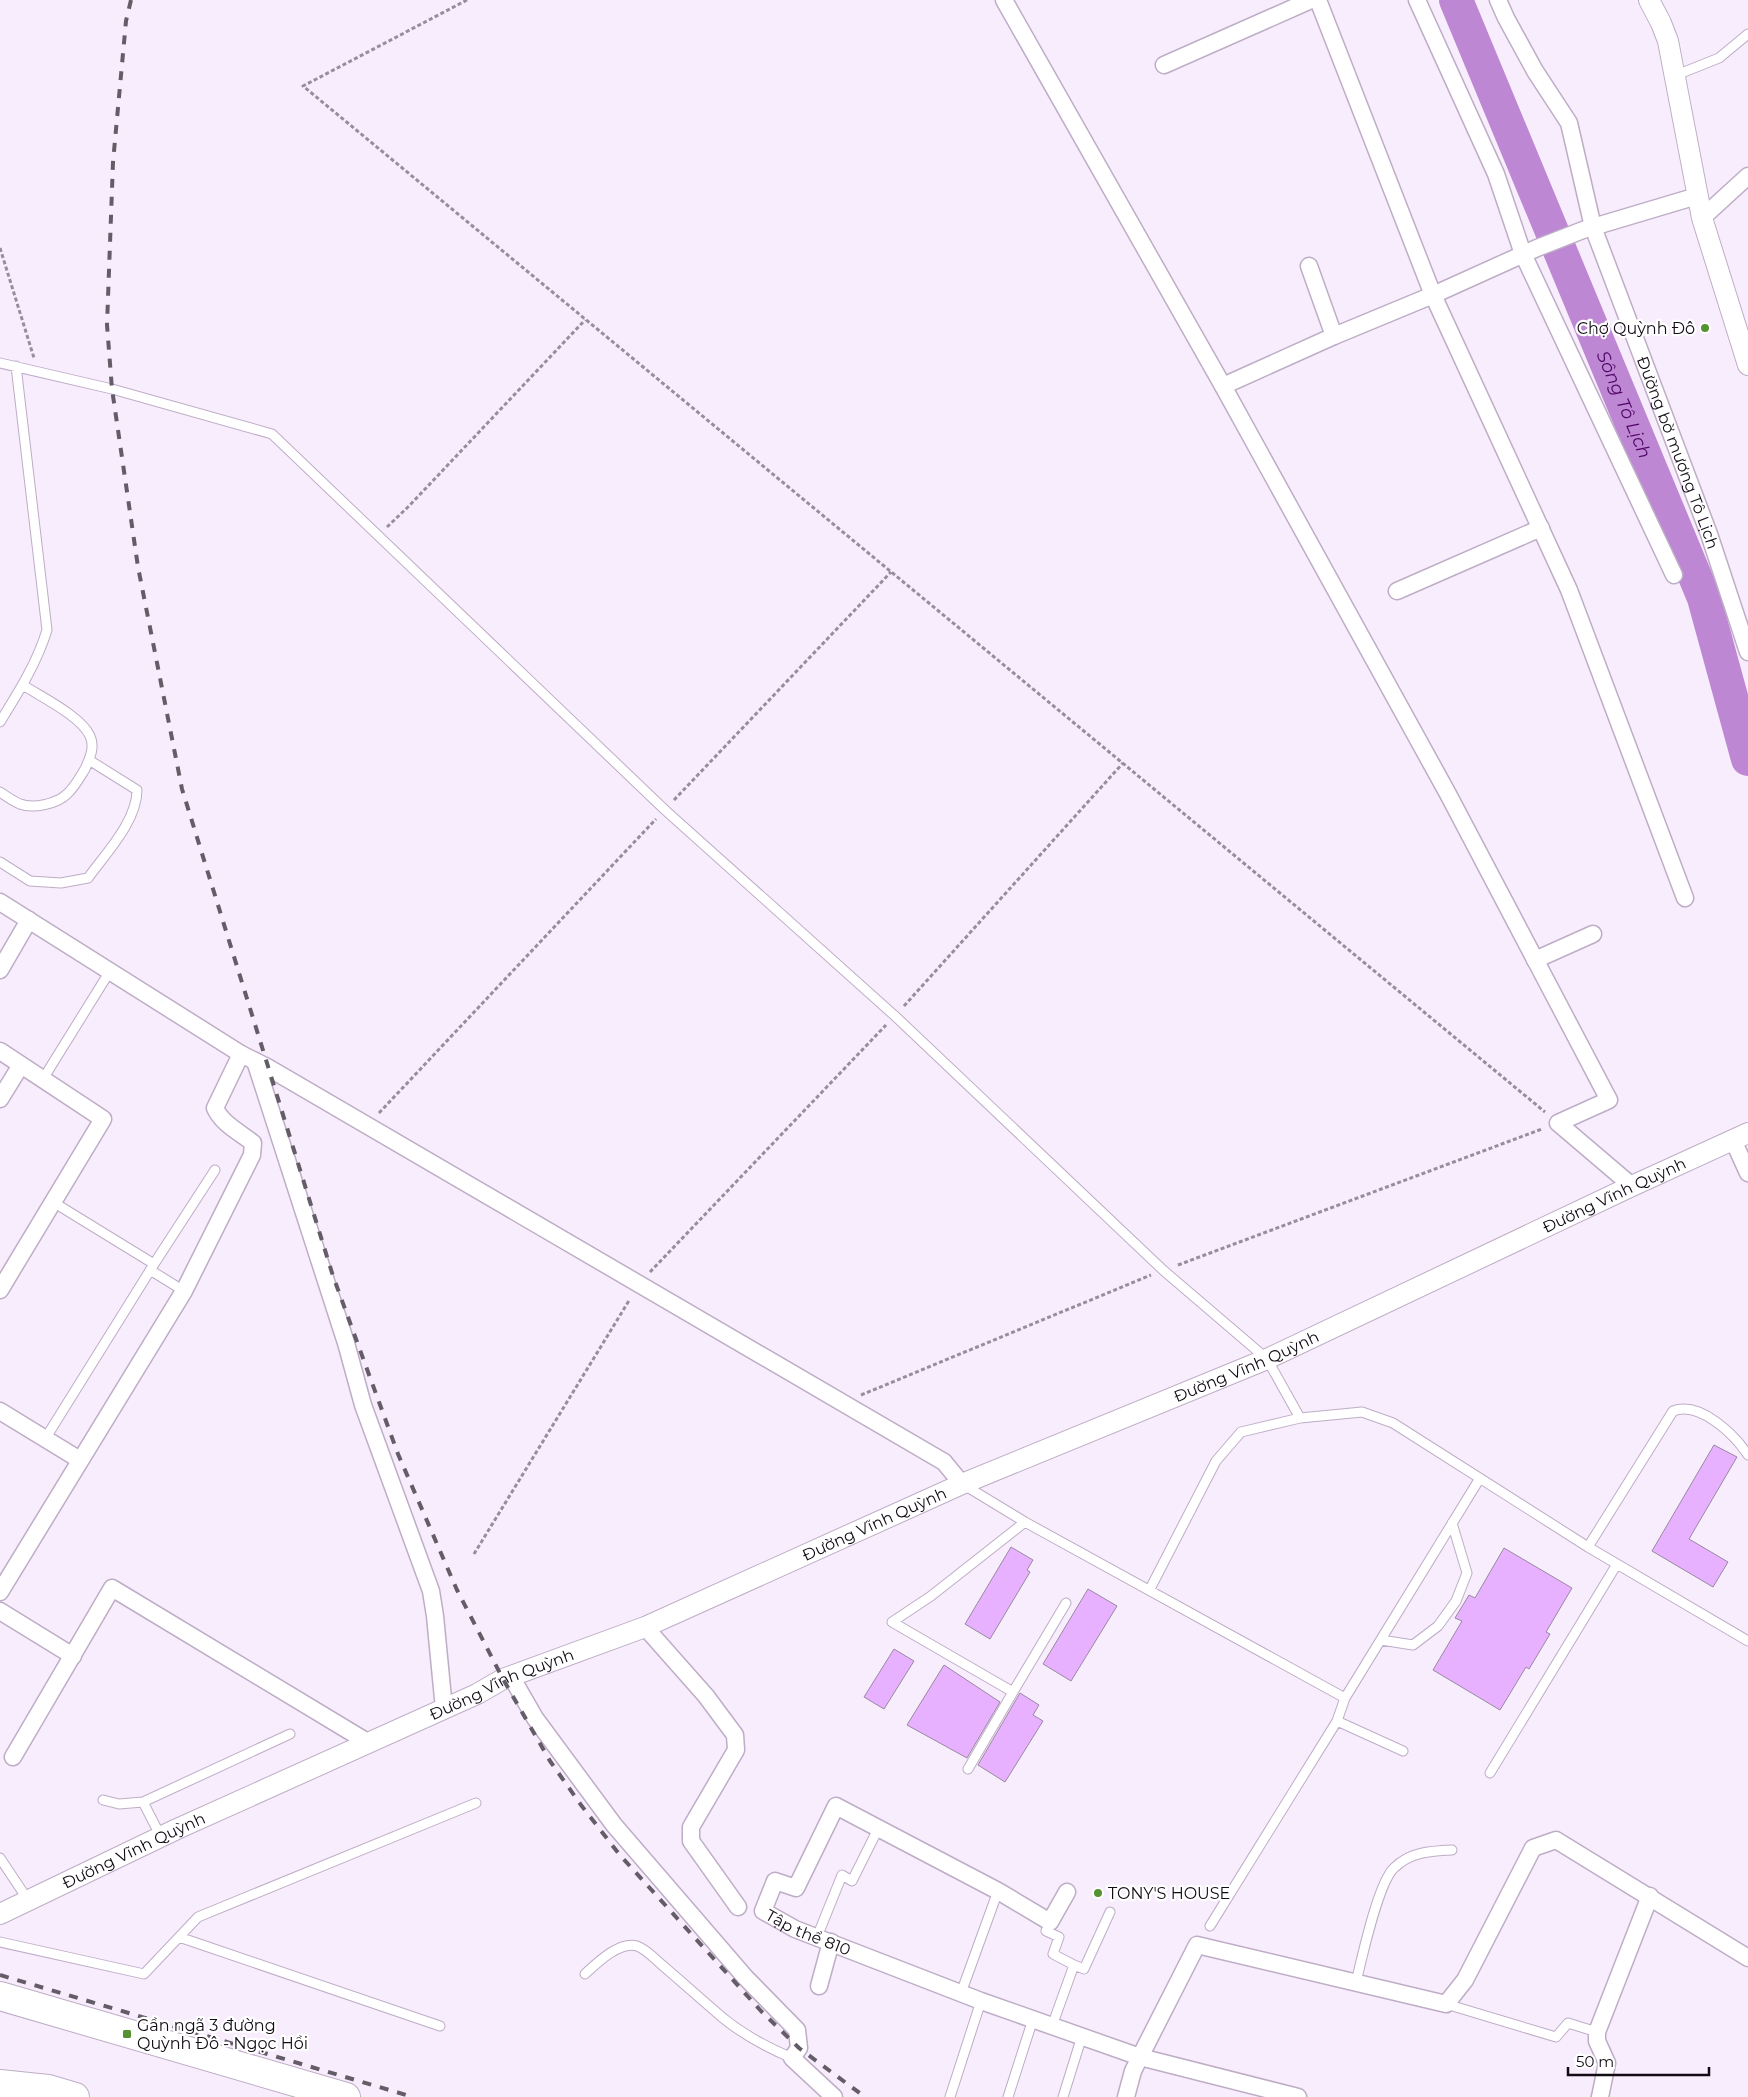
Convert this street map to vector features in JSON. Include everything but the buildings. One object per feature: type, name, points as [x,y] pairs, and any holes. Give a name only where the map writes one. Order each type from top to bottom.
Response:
[{"type":"highway","points":[[0,1996],[346,2097]]},
{"type":"highway","points":[[0,2084],[48,2089],[75,2097]]},
{"type":"street","points":[[1004,0],[1223,386],[1443,785],[1608,1100],[1558,1123],[1632,1186]]},
{"type":"street","points":[[1164,65],[1311,0]]},
{"type":"street","points":[[1318,0],[1433,295],[1569,590],[1684,898]]},
{"type":"street","points":[[1417,0],[1674,575]]},
{"type":"street","name":"Đường bờ mương Tô Lịch","points":[[1498,0],[1536,71],[1569,123],[1588,229],[1710,534],[1748,652]]},
{"type":"street","points":[[1649,0],[1668,41],[1702,218],[1748,365]]},
{"type":"street","points":[[1702,218],[1748,176]]},
{"type":"street","points":[[1223,386],[1530,251],[1588,229],[1697,196]]},
{"type":"street","points":[[1309,266],[1334,336]]},
{"type":"street","points":[[1397,592],[1541,528]]},
{"type":"street","points":[[0,902],[248,1058],[944,1462],[962,1484]]},
{"type":"street","points":[[0,970],[29,920]]},
{"type":"street","points":[[1535,960],[1593,934]]},
{"type":"street","points":[[0,1051],[102,1119],[0,1290]]},
{"type":"street","points":[[0,1592],[184,1291],[254,1149],[253,1143],[229,1125],[215,1108],[248,1058]]},
{"type":"street","points":[[248,1058],[346,1343],[363,1406],[431,1591],[444,1709]]},
{"type":"street","points":[[0,1099],[21,1065]]},
{"type":"street","points":[[1740,1137],[1748,1173]]},
{"type":"street","name":"Đường Vĩnh Quỳnh","points":[[0,1914],[161,1837],[444,1709],[503,1679],[512,1678],[645,1626],[962,1484],[1267,1359],[1632,1186],[1740,1137]]},
{"type":"street","points":[[0,1411],[80,1460]]},
{"type":"street","points":[[13,1757],[112,1588],[369,1743]]},
{"type":"street","points":[[0,1611],[73,1656]]},
{"type":"street","points":[[645,1626],[706,1696],[735,1735],[736,1750],[691,1827],[691,1841],[738,1907]]},
{"type":"street","points":[[512,1678],[536,1718],[614,1825],[744,1977],[797,2030],[799,2048],[792,2058],[834,2097]]},
{"type":"street","name":"Tập thể 810","points":[[1050,1922],[998,1890],[836,1806],[796,1888],[775,1881],[763,1911],[795,1929],[981,2001],[1140,2057],[1298,2097]]},
{"type":"street","points":[[1126,2097],[1133,2071],[1197,1945],[1446,2004],[1465,1980],[1533,1848],[1556,1840],[1650,1896],[1748,1958]]},
{"type":"street","points":[[1050,1922],[1067,1892]]},
{"type":"street","points":[[1600,2097],[1607,2063],[1597,2041],[1598,2032],[1650,1896]]},
{"type":"street","points":[[819,1986],[824,1940]]},
{"type":"lane","points":[[1674,76],[1719,58],[1748,34]]},
{"type":"lane","points":[[0,362],[112,389],[272,434],[665,810],[895,1016],[1163,1270],[1267,1359],[1300,1418]]},
{"type":"lane","points":[[0,722],[23,685],[40,650],[46,630],[16,366]]},
{"type":"lane","points":[[0,792],[21,804],[34,806],[56,801],[68,794],[89,760],[93,746],[89,734],[79,722],[23,685]]},
{"type":"lane","points":[[0,862],[30,881],[61,883],[88,878],[123,829],[134,810],[137,798],[136,790],[89,760]]},
{"type":"lane","points":[[43,1079],[110,971]]},
{"type":"lane","points":[[45,1439],[215,1170]]},
{"type":"lane","points":[[53,1202],[152,1267],[184,1291]]},
{"type":"lane","points":[[1588,1546],[1673,1411],[1687,1408],[1706,1416],[1724,1427],[1748,1455]]},
{"type":"lane","points":[[1150,1590],[1216,1461],[1242,1432],[1300,1418],[1362,1412],[1393,1423],[1616,1564],[1748,1641]]},
{"type":"lane","points":[[1210,1926],[1337,1721],[1345,1698],[1480,1478]]},
{"type":"lane","points":[[962,1484],[1026,1522],[1345,1698]]},
{"type":"lane","points":[[1013,1692],[892,1622],[932,1596],[1026,1522]]},
{"type":"lane","points":[[1381,1640],[1413,1645],[1438,1626],[1456,1601],[1467,1573],[1452,1523]]},
{"type":"lane","points":[[1490,1773],[1616,1564]]},
{"type":"lane","points":[[968,1769],[1066,1603]]},
{"type":"lane","points":[[1337,1721],[1402,1751]]},
{"type":"lane","points":[[103,1800],[119,1804],[144,1802],[290,1734]]},
{"type":"lane","points":[[144,1802],[161,1837]]},
{"type":"lane","points":[[0,1942],[144,1974],[198,1916],[476,1804]]},
{"type":"lane","points":[[824,1940],[842,1875],[852,1881],[879,1827]]},
{"type":"lane","points":[[1356,1982],[1370,1928],[1382,1891],[1392,1869],[1412,1855],[1428,1851],[1452,1850]]},
{"type":"lane","points":[[0,1858],[28,1900]]},
{"type":"lane","points":[[961,1993],[998,1890]]},
{"type":"lane","points":[[1050,1922],[1046,1931],[1059,1937],[1054,1954],[1084,1969],[1110,1912]]},
{"type":"lane","points":[[179,1937],[440,2026]]},
{"type":"lane","points":[[585,1974],[604,1956],[627,1946],[637,1946],[656,1960],[725,2020],[756,2043],[792,2058]]},
{"type":"lane","points":[[1052,2026],[1074,1965]]},
{"type":"lane","points":[[950,2097],[981,2001]]},
{"type":"lane","points":[[1446,2004],[1556,2037],[1568,2024],[1598,2032]]},
{"type":"lane","points":[[1008,2097],[1033,2019]]},
{"type":"lane","points":[[1063,2097],[1082,2036]]},
{"type":"path","points":[[467,0],[303,86],[1558,1123]]},
{"type":"path","points":[[0,248],[38,371]]},
{"type":"path","points":[[378,535],[409,506],[585,320]]},
{"type":"path","points":[[366,1126],[891,572]]},
{"type":"path","points":[[842,1403],[1163,1270],[1558,1123]]},
{"type":"path","points":[[474,1554],[639,1284]]},
{"type":"waterway","name":"Sông Tô Lịch","points":[[1456,0],[1704,598],[1748,759]]},
{"type":"railway","points":[[131,0],[126,21],[113,162],[107,325],[112,389],[138,567],[182,789],[333,1276],[398,1454],[457,1590],[503,1679],[550,1761],[619,1854],[761,2011],[799,2048],[865,2097]]},
{"type":"railway","points":[[0,1975],[413,2097]]},
{"type":"place","name":"Chợ Quỳnh Đô","points":[[1705,328]]},
{"type":"place","name":"TONY'S HOUSE","points":[[1098,1893]]},
{"type":"place","name":"Gần ngã 3 đường Quỳnh Đô - Ngọc Hồi","points":[[127,2034]]}]
